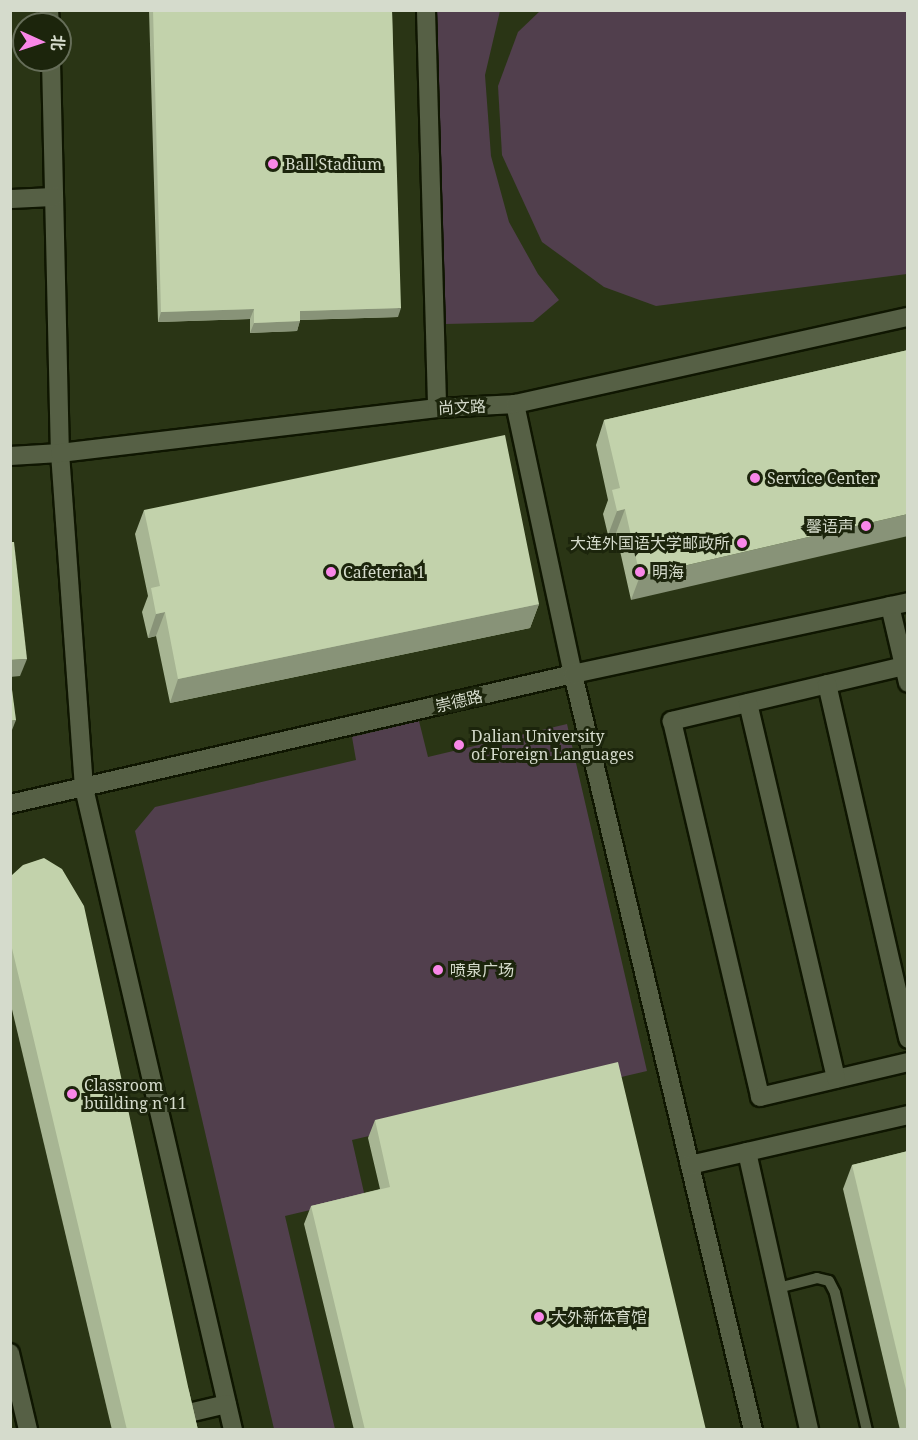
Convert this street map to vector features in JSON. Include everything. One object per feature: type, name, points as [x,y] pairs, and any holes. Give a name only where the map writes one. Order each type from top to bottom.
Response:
[{"type":"street","points":[[426,10],[437,408]]},
{"type":"street","points":[[51,72],[60,453],[84,788],[233,1430]]},
{"type":"street","points":[[10,199],[54,197]]},
{"type":"street","name":"尚文路","points":[[10,456],[60,453],[437,408],[515,404],[908,317]]},
{"type":"street","points":[[515,404],[573,674],[753,1430]]},
{"type":"street","points":[[899,604],[906,671],[827,684],[672,721],[760,1097],[908,1062]]},
{"type":"street","name":"崇德路","points":[[10,804],[573,674],[899,604]]},
{"type":"street","points":[[827,684],[908,1039]]},
{"type":"street","points":[[748,703],[836,1079]]},
{"type":"street","points":[[690,1165],[908,1115]]},
{"type":"street","points":[[747,1152],[809,1430]]},
{"type":"street","points":[[10,1353],[28,1430]]},
{"type":"street","points":[[180,1415],[227,1404]]},
{"type":"lane","points":[[778,1288],[817,1278],[829,1281],[835,1293],[867,1430]]},
{"type":"shaded area","name":"Dalian University of Foreign Languages","points":[[11,11],[907,11],[907,1429],[11,1429]]},
{"type":"shaded area","points":[[436,11],[500,11],[485,75],[491,156],[509,222],[538,274],[559,300],[533,322],[445,324]]},
{"type":"shaded area","points":[[540,11],[907,11],[907,274],[656,306],[604,287],[542,242],[502,155],[498,86],[518,32]]},
{"type":"shaded area","points":[[419,721],[428,757],[567,724],[647,1071],[352,1140],[365,1197],[285,1216],[335,1429],[274,1429],[135,831],[155,807],[356,760],[352,737]]},
{"type":"building","name":"Ball Stadium","points":[[153,10],[392,10],[401,308],[300,311],[300,321],[254,323],[254,309],[161,312]]},
{"type":"building","name":"Service Center","points":[[908,350],[908,514],[640,576],[625,509],[617,511],[612,490],[620,488],[604,420]]},
{"type":"building","name":"Cafeteria 1","points":[[505,435],[539,604],[178,679],[165,612],[156,614],[151,588],[160,586],[144,510]]},
{"type":"building","points":[[10,542],[14,542],[27,659],[10,660]]},
{"type":"building","points":[[10,674],[16,720],[10,721]]},
{"type":"building","name":"Classroom building n°11","points":[[44,858],[62,869],[84,906],[198,1430],[127,1430],[10,940],[10,879],[23,865]]},
{"type":"building","name":"大外新体育馆","points":[[618,1062],[706,1430],[365,1430],[311,1206],[390,1187],[375,1120]]},
{"type":"building","points":[[908,1151],[908,1398],[852,1165]]},
{"type":"place","name":"Ball Stadium","points":[[273,164]]},
{"type":"place","name":"Service Center","points":[[755,478]]},
{"type":"place","name":"馨语声","points":[[866,526]]},
{"type":"place","name":"大连外国语大学邮政所","points":[[742,543]]},
{"type":"place","name":"Cafeteria 1","points":[[331,572]]},
{"type":"place","name":"明海","points":[[640,572]]},
{"type":"place","name":"Dalian University of Foreign Languages","points":[[459,745]]},
{"type":"place","name":"喷泉广场","points":[[438,970]]},
{"type":"place","name":"Classroom building n°11","points":[[72,1094]]},
{"type":"place","name":"大外新体育馆","points":[[539,1317]]}]
